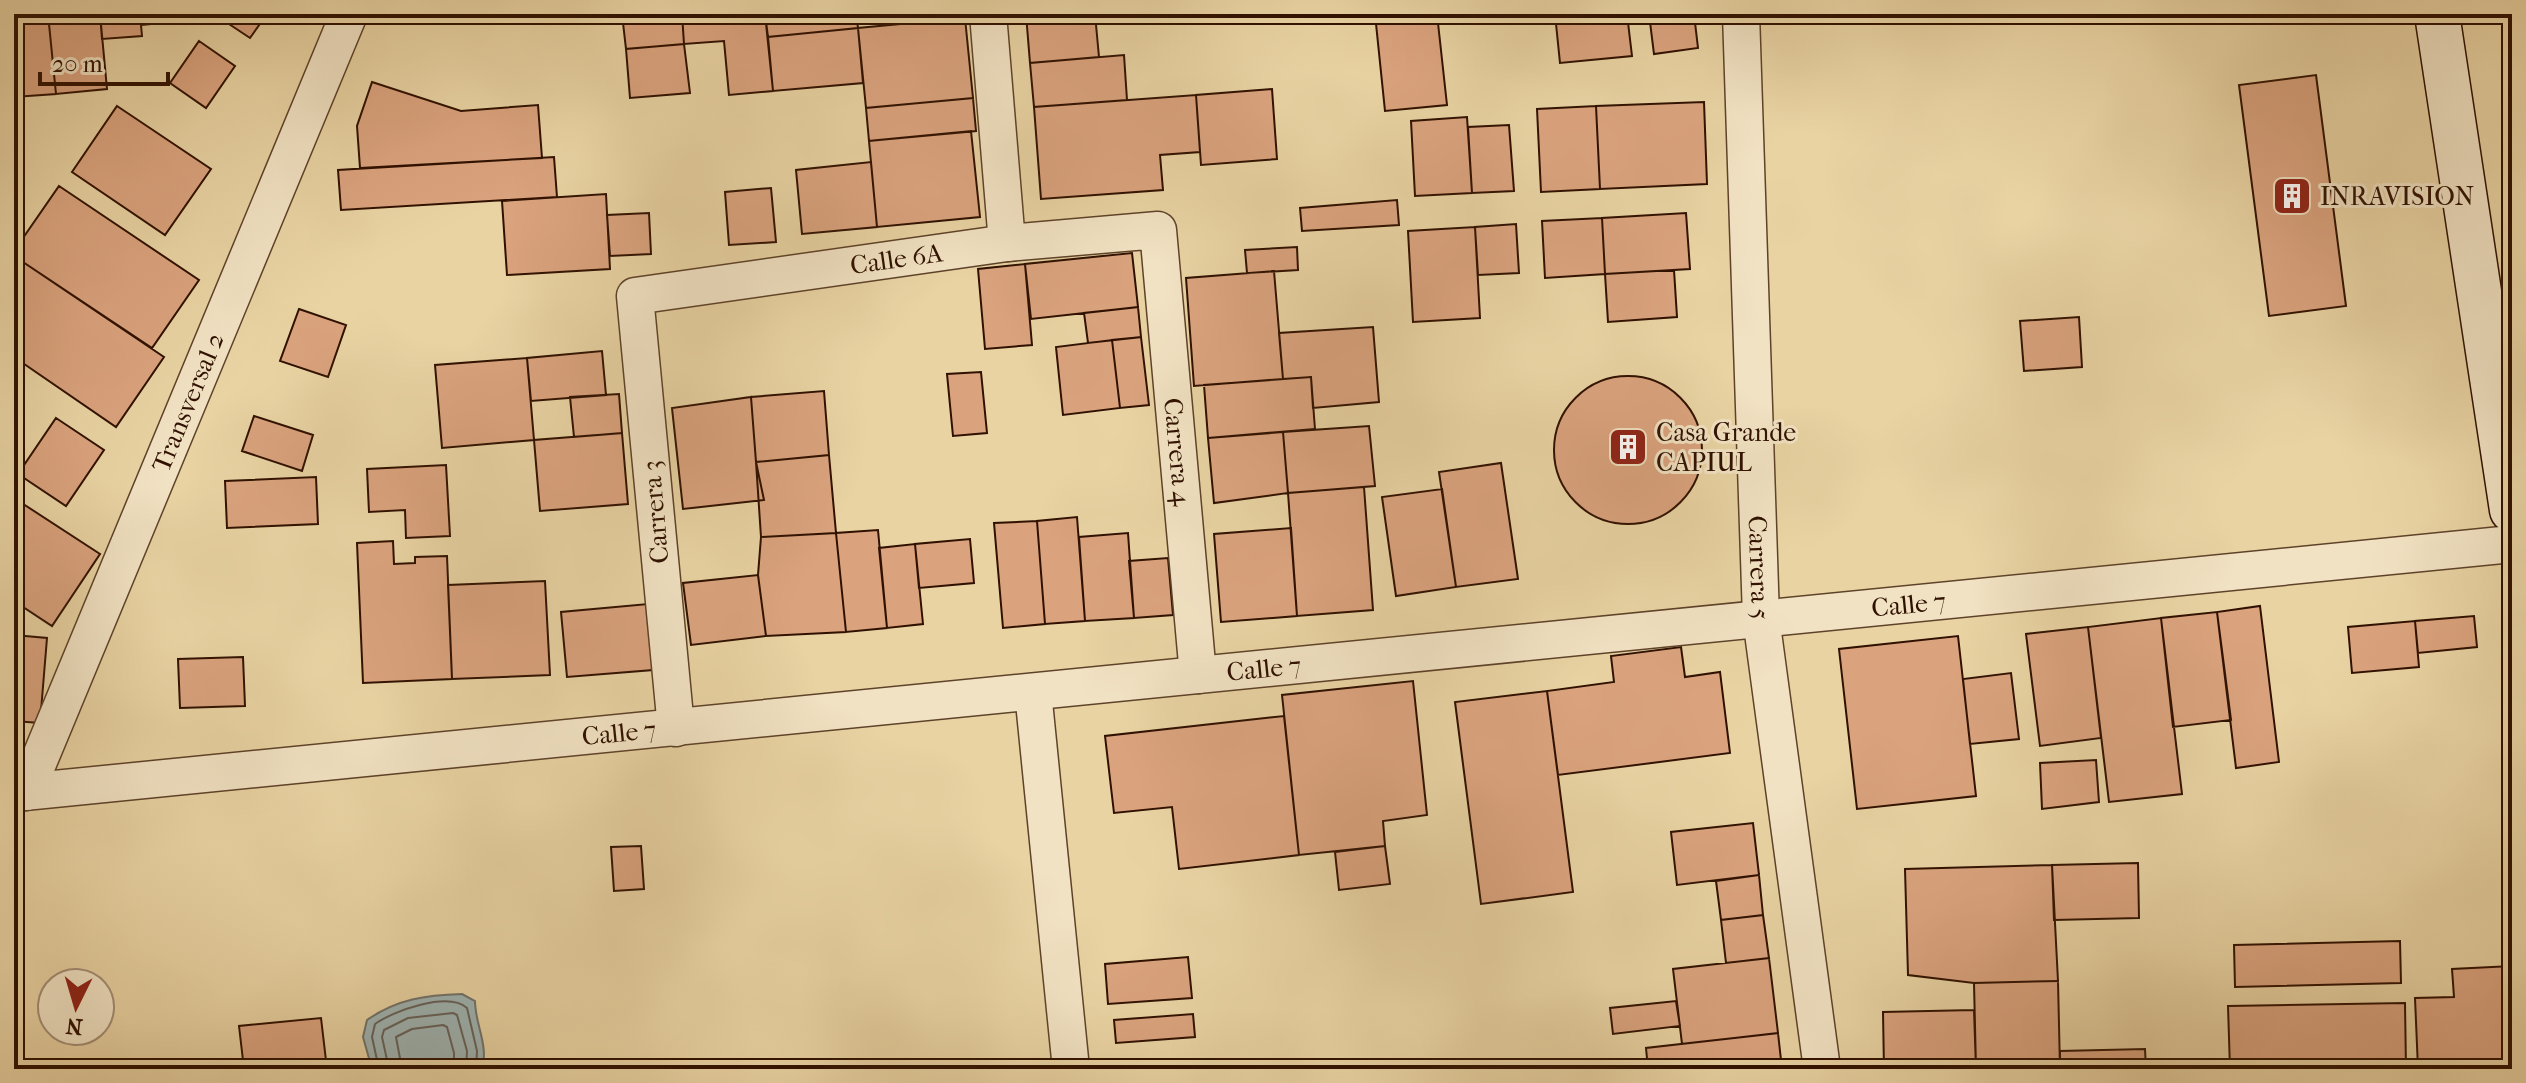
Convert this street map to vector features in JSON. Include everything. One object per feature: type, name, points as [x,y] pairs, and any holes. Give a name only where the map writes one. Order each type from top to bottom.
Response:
[{"type":"main road","points":[[2437,14],[2512,510]]},
{"type":"street","name":"Transversal 2","points":[[20,793],[349,14]]},
{"type":"street","points":[[988,14],[1007,243]]},
{"type":"street","name":"Carrera 5","points":[[1741,14],[1761,618],[1822,1069]]},
{"type":"street","name":"Calle 6A","points":[[635,296],[1007,243],[1158,230]]},
{"type":"street","name":"Carrera 4","points":[[1158,230],[1198,675]]},
{"type":"street","name":"Carrera 3","points":[[635,296],[676,728]]},
{"type":"street","name":"Calle 7","points":[[20,793],[2512,544]]},
{"type":"street","points":[[1033,692],[1071,1069]]},
{"type":"water","points":[[462,994],[475,1001],[484,1052],[482,1069],[372,1069],[363,1037],[367,1020],[389,1007],[412,1000]]},
{"type":"building","points":[[14,14],[48,14],[56,94],[14,97]]},
{"type":"building","points":[[48,14],[100,14],[107,89],[56,94]]},
{"type":"building","points":[[100,14],[192,14],[193,20],[141,25],[142,36],[102,39]]},
{"type":"building","points":[[214,14],[267,14],[250,38]]},
{"type":"building","points":[[475,14],[530,14],[530,18],[475,18]]},
{"type":"building","points":[[622,14],[682,14],[684,44],[626,49]]},
{"type":"building","points":[[682,14],[765,14],[773,91],[729,95],[724,41],[684,44]]},
{"type":"building","points":[[765,14],[856,14],[858,28],[768,37]]},
{"type":"building","points":[[1026,14],[1095,14],[1099,57],[1030,63]]},
{"type":"building","points":[[1375,14],[1437,14],[1447,105],[1385,111]]},
{"type":"building","points":[[1555,14],[1627,14],[1632,56],[1560,63]]},
{"type":"building","points":[[1649,14],[1694,14],[1698,48],[1654,54]]},
{"type":"building","points":[[965,18],[973,98],[866,108],[858,28]]},
{"type":"building","points":[[858,28],[863,83],[773,91],[768,37]]},
{"type":"building","points":[[199,41],[235,66],[206,108],[170,83]]},
{"type":"building","points":[[684,44],[690,93],[630,98],[626,49]]},
{"type":"building","points":[[1124,55],[1127,100],[1034,107],[1030,63]]},
{"type":"building","name":"INRAVISION","points":[[2316,75],[2346,306],[2269,316],[2239,85]]},
{"type":"building","points":[[372,82],[461,111],[538,105],[542,158],[360,168],[357,126]]},
{"type":"building","points":[[1272,89],[1277,159],[1201,165],[1196,95]]},
{"type":"building","points":[[1196,95],[1200,152],[1160,155],[1163,190],[1041,199],[1034,107]]},
{"type":"building","points":[[973,98],[976,131],[869,141],[866,108]]},
{"type":"building","points":[[1704,102],[1707,184],[1600,189],[1596,106]]},
{"type":"building","points":[[117,106],[211,169],[165,235],[72,172]]},
{"type":"building","points":[[1596,106],[1600,189],[1541,192],[1537,109]]},
{"type":"building","points":[[1467,117],[1472,193],[1415,196],[1411,121]]},
{"type":"building","points":[[1509,125],[1514,191],[1472,193],[1468,127]]},
{"type":"building","points":[[971,131],[980,217],[877,227],[869,141]]},
{"type":"building","points":[[554,157],[557,197],[341,210],[338,170]]},
{"type":"building","points":[[871,162],[877,227],[802,234],[796,170]]},
{"type":"building","points":[[59,186],[199,280],[152,348],[14,256],[14,251]]},
{"type":"building","points":[[771,188],[776,242],[729,245],[725,192]]},
{"type":"building","points":[[606,194],[610,269],[507,275],[502,201]]},
{"type":"building","points":[[1397,200],[1399,225],[1302,231],[1300,208]]},
{"type":"building","points":[[649,213],[651,254],[610,256],[607,215]]},
{"type":"building","points":[[1686,213],[1690,269],[1605,274],[1602,218]]},
{"type":"building","points":[[1602,218],[1605,274],[1545,278],[1542,221]]},
{"type":"building","points":[[1516,224],[1519,273],[1478,275],[1475,227]]},
{"type":"building","points":[[1475,227],[1480,318],[1413,322],[1408,231]]},
{"type":"building","points":[[1297,247],[1298,270],[1247,273],[1245,250]]},
{"type":"building","points":[[1132,253],[1138,307],[1031,319],[1025,264]]},
{"type":"building","points":[[14,256],[164,357],[116,427],[14,357]]},
{"type":"building","points":[[1025,264],[1032,345],[985,349],[978,269]]},
{"type":"building","points":[[1674,270],[1677,317],[1608,322],[1605,274]]},
{"type":"building","points":[[1274,271],[1283,379],[1194,386],[1186,278]]},
{"type":"building","points":[[1138,307],[1141,337],[1088,343],[1084,313]]},
{"type":"building","points":[[299,309],[346,325],[328,377],[280,361]]},
{"type":"building","points":[[2079,317],[2082,367],[2024,371],[2020,321]]},
{"type":"building","points":[[1373,327],[1379,402],[1313,408],[1311,377],[1283,379],[1279,333]]},
{"type":"building","points":[[1141,337],[1149,405],[1120,408],[1112,340]]},
{"type":"building","points":[[1112,340],[1120,408],[1063,415],[1056,347]]},
{"type":"building","points":[[602,351],[606,395],[531,401],[527,358]]},
{"type":"building","points":[[527,358],[534,440],[442,448],[435,365]]},
{"type":"building","points":[[981,372],[987,433],[953,436],[947,374]]},
{"type":"building","name":"Casa Grande CAPIUL","points":[[1628,376],[1656,382],[1680,398],[1696,422],[1702,450],[1696,478],[1680,502],[1656,518],[1628,524],[1600,518],[1576,502],[1560,478],[1554,450],[1560,422],[1576,398],[1600,382]]},
{"type":"building","points":[[1311,377],[1315,429],[1208,438],[1204,385]]},
{"type":"building","points":[[824,391],[829,455],[756,462],[751,397]]},
{"type":"building","points":[[619,394],[622,433],[574,437],[570,397]]},
{"type":"building","points":[[751,397],[756,462],[764,500],[683,509],[672,408]]},
{"type":"building","points":[[254,416],[313,435],[302,471],[242,451]]},
{"type":"building","points":[[56,418],[104,450],[66,506],[18,474]]},
{"type":"building","points":[[1369,426],[1375,486],[1288,493],[1283,432]]},
{"type":"building","points":[[1283,432],[1288,493],[1214,503],[1208,438]]},
{"type":"building","points":[[622,433],[628,504],[540,511],[534,440]]},
{"type":"building","points":[[829,455],[836,533],[761,537],[756,462]]},
{"type":"building","points":[[1501,463],[1518,579],[1456,587],[1439,472]]},
{"type":"building","points":[[446,465],[450,536],[406,538],[405,510],[369,512],[367,469]]},
{"type":"building","points":[[316,477],[318,524],[227,528],[225,481]]},
{"type":"building","points":[[1364,487],[1373,610],[1297,616],[1288,493]]},
{"type":"building","points":[[1442,489],[1456,587],[1396,596],[1382,497]]},
{"type":"building","points":[[14,498],[100,554],[52,626],[14,601]]},
{"type":"building","points":[[1077,517],[1085,621],[1045,624],[1037,521]]},
{"type":"building","points":[[1037,521],[1045,624],[1003,628],[994,523]]},
{"type":"building","points":[[1291,528],[1297,616],[1221,622],[1214,534]]},
{"type":"building","points":[[878,530],[887,628],[846,632],[836,533]]},
{"type":"building","points":[[836,533],[846,632],[766,636],[758,575],[761,537]]},
{"type":"building","points":[[1128,533],[1134,618],[1085,621],[1079,537]]},
{"type":"building","points":[[970,539],[974,583],[919,588],[915,544]]},
{"type":"building","points":[[393,541],[394,564],[415,563],[415,557],[447,556],[452,679],[363,683],[357,543]]},
{"type":"building","points":[[915,544],[923,624],[887,628],[879,548]]},
{"type":"building","points":[[1168,558],[1173,615],[1134,618],[1129,561]]},
{"type":"building","points":[[758,575],[766,636],[691,645],[683,583]]},
{"type":"building","points":[[545,581],[550,675],[452,679],[448,585]]},
{"type":"building","points":[[648,604],[653,670],[567,677],[561,612]]},
{"type":"building","points":[[2260,606],[2279,762],[2236,768],[2217,612]]},
{"type":"building","points":[[2217,612],[2231,720],[2173,727],[2161,618]]},
{"type":"building","points":[[2474,616],[2477,647],[2418,653],[2415,621]]},
{"type":"building","points":[[2161,618],[2182,794],[2109,802],[2088,627]]},
{"type":"building","points":[[2415,621],[2419,667],[2352,673],[2348,627]]},
{"type":"building","points":[[2088,627],[2101,738],[2040,746],[2026,634]]},
{"type":"building","points":[[14,635],[47,638],[40,723],[14,721]]},
{"type":"building","points":[[1958,636],[1976,796],[1857,809],[1839,649]]},
{"type":"building","points":[[1681,647],[1685,677],[1720,672],[1730,753],[1558,775],[1547,691],[1614,682],[1611,656]]},
{"type":"building","points":[[243,657],[245,706],[180,708],[178,659]]},
{"type":"building","points":[[2011,673],[2019,739],[1970,744],[1963,679]]},
{"type":"building","points":[[1413,681],[1427,815],[1383,821],[1385,846],[1299,855],[1282,695]]},
{"type":"building","points":[[1547,691],[1573,892],[1481,904],[1455,702]]},
{"type":"building","points":[[1284,716],[1299,855],[1179,869],[1172,807],[1114,813],[1105,736]]},
{"type":"building","points":[[2096,760],[2099,802],[2042,809],[2040,763]]},
{"type":"building","points":[[1753,823],[1759,875],[1677,885],[1671,832]]},
{"type":"building","points":[[641,846],[644,889],[614,891],[611,847]]},
{"type":"building","points":[[1385,846],[1390,884],[1339,890],[1335,852]]},
{"type":"building","points":[[2138,863],[2139,918],[2054,920],[2052,865]]},
{"type":"building","points":[[2052,865],[2058,981],[1974,983],[1908,975],[1905,869]]},
{"type":"building","points":[[1759,875],[1763,915],[1721,920],[1716,881]]},
{"type":"building","points":[[1763,915],[1769,958],[1726,963],[1721,920]]},
{"type":"building","points":[[2400,941],[2401,983],[2235,987],[2234,945]]},
{"type":"building","points":[[1188,957],[1192,998],[1108,1004],[1105,964]]},
{"type":"building","points":[[1769,958],[1778,1033],[1682,1044],[1673,969]]},
{"type":"building","points":[[2512,966],[2512,1069],[2418,1069],[2415,998],[2454,997],[2452,969]]},
{"type":"building","points":[[2058,981],[2060,1069],[1976,1069],[1974,983]]},
{"type":"building","points":[[1676,1001],[1680,1026],[1613,1034],[1610,1008]]},
{"type":"building","points":[[2405,1003],[2406,1069],[2230,1069],[2228,1006]]},
{"type":"building","points":[[1974,1010],[1976,1069],[1884,1069],[1883,1012]]},
{"type":"building","points":[[1193,1014],[1195,1037],[1116,1043],[1114,1020]]},
{"type":"building","points":[[321,1018],[327,1069],[244,1069],[239,1026]]},
{"type":"building","points":[[1778,1033],[1782,1069],[1648,1069],[1646,1048]]},
{"type":"building","points":[[2145,1049],[2146,1069],[2060,1069],[2060,1051]]},
{"type":"building","points":[[1238,1059],[1239,1069],[1150,1069]]},
{"type":"place","name":"INRAVISION","points":[[2292,196]]},
{"type":"place","name":"Casa Grande CAPIUL","points":[[1628,447]]}]
